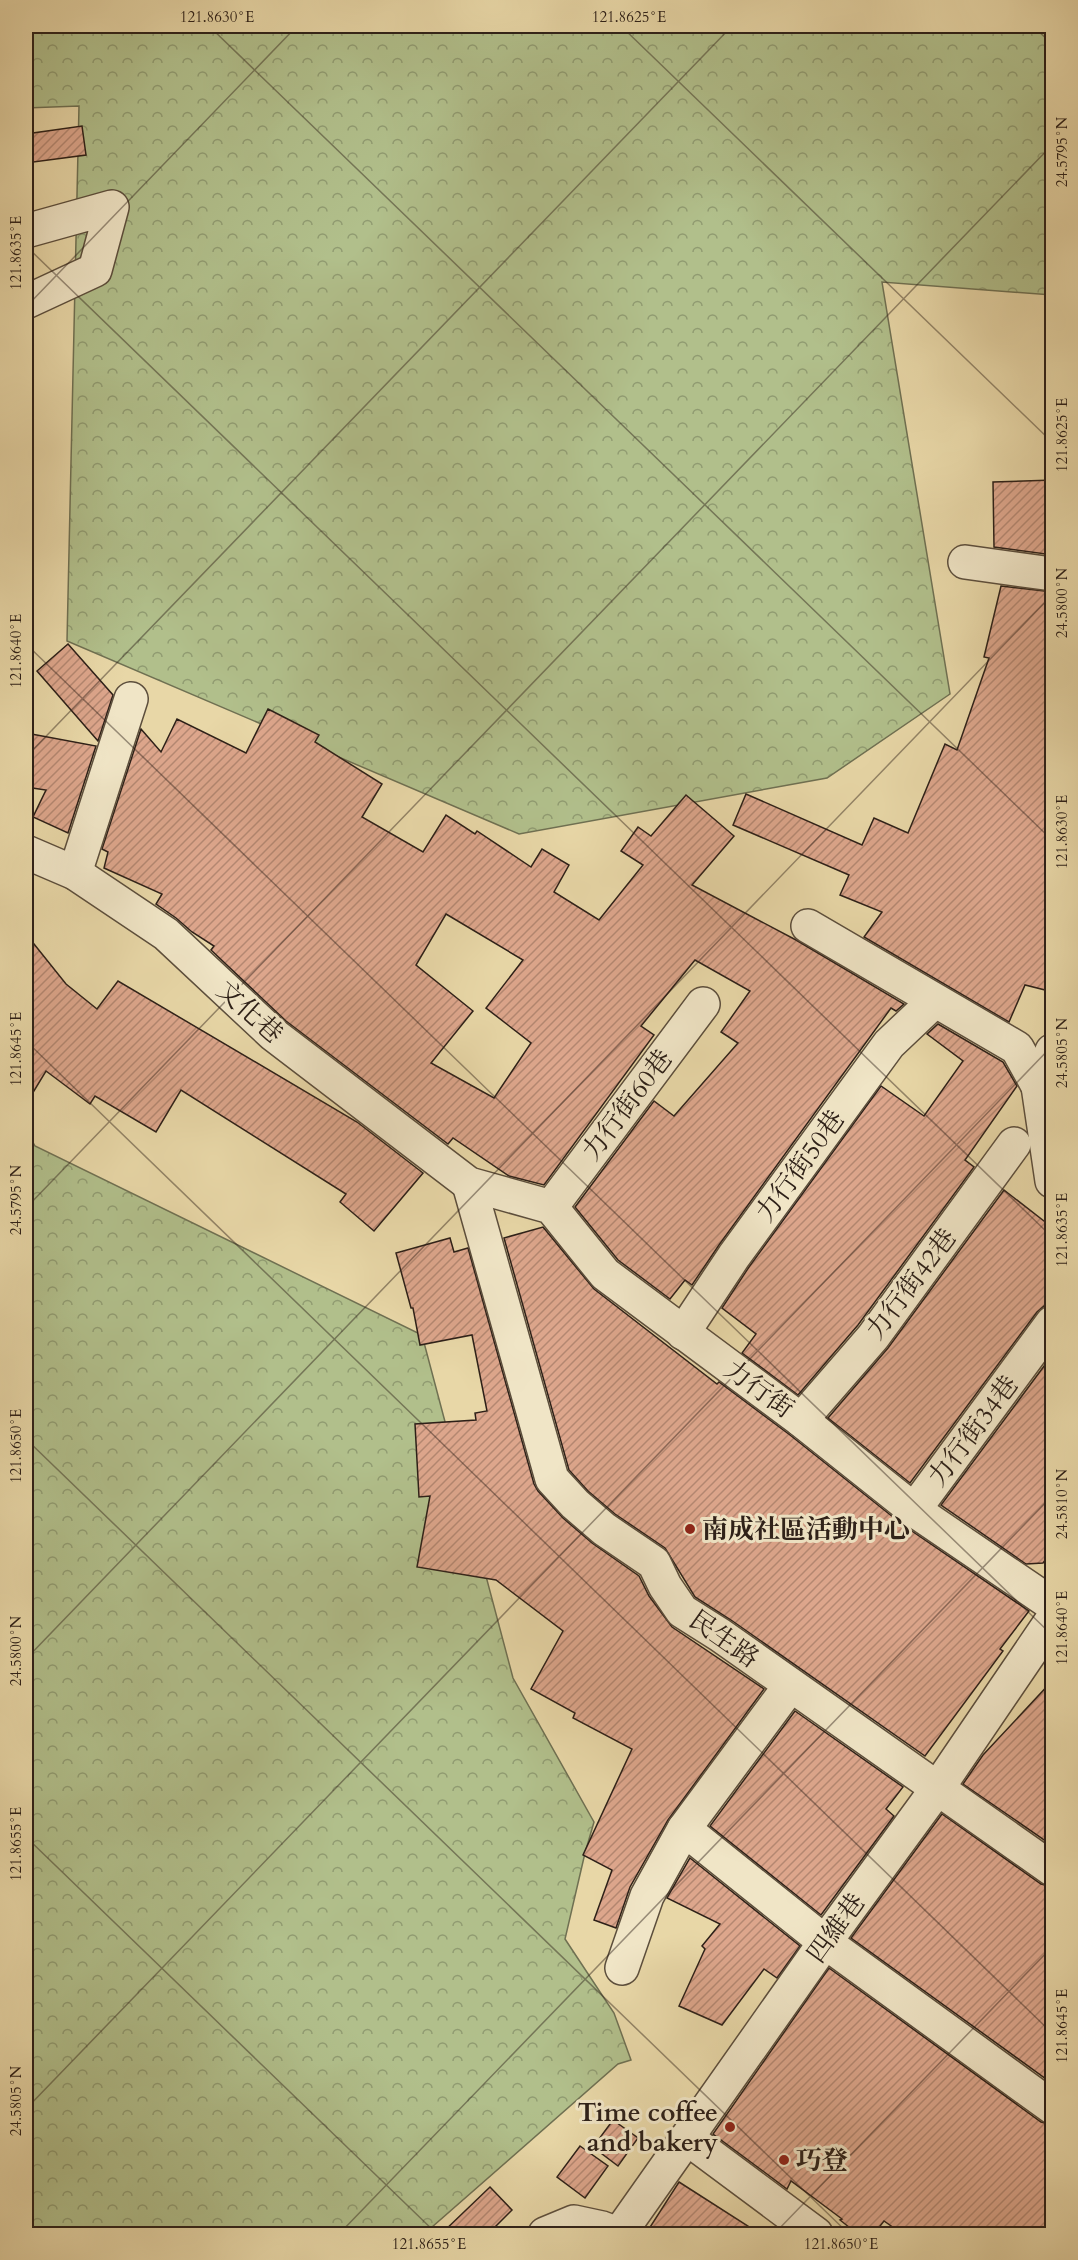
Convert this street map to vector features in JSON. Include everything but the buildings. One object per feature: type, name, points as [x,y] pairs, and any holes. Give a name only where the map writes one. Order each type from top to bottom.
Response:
[{"type":"street","points":[[26,231],[112,207],[95,270],[26,302]]},
{"type":"street","points":[[965,562],[1053,574]]},
{"type":"street","points":[[75,873],[131,699]]},
{"type":"street","name":"文化巷","points":[[26,852],[75,873],[166,934],[274,1035],[469,1184]]},
{"type":"street","points":[[808,926],[1017,1048],[1038,1086],[1053,1181]]},
{"type":"street","name":"力行街60巷","points":[[551,1206],[703,1004]]},
{"type":"street","name":"力行街50巷","points":[[684,1333],[734,1256],[889,1044],[927,1008]]},
{"type":"street","points":[[1038,1086],[1053,1051]]},
{"type":"street","name":"力行街42巷","points":[[801,1420],[873,1337],[1014,1144]]},
{"type":"street","points":[[469,1184],[551,1206]]},
{"type":"street","name":"民生路","points":[[469,1184],[552,1479],[575,1504],[604,1529],[654,1563],[665,1586],[682,1611],[720,1635],[1053,1869]]},
{"type":"street","name":"力行街","points":[[551,1206],[605,1274],[801,1420],[914,1510],[1053,1604]]},
{"type":"street","name":"力行街34巷","points":[[914,1510],[1053,1323]]},
{"type":"street","name":"四維巷","points":[[618,2235],[825,1942],[937,1789],[1053,1620]]},
{"type":"street","points":[[622,1968],[647,1896],[684,1829],[790,1686]]},
{"type":"street","points":[[684,1829],[825,1942],[1053,2107]]},
{"type":"street","points":[[687,2138],[816,2235]]},
{"type":"street","points":[[545,2235],[574,2222],[602,2228],[618,2235]]},
{"type":"green space","points":[[26,26],[1052,26],[1052,295],[882,282],[950,694],[827,778],[519,834],[67,641],[79,106],[26,108]]},
{"type":"green space","points":[[26,1130],[35,1146],[422,1335],[513,1678],[594,1822],[565,1939],[614,2013],[631,2060],[618,2064],[424,2234],[43,2234],[26,2221]]},
{"type":"place","name":"南成社區活動中心","points":[[690,1529]]},
{"type":"place","name":"Time coffee and bakery","points":[[730,2127]]},
{"type":"place","name":"巧登","points":[[784,2160]]}]
